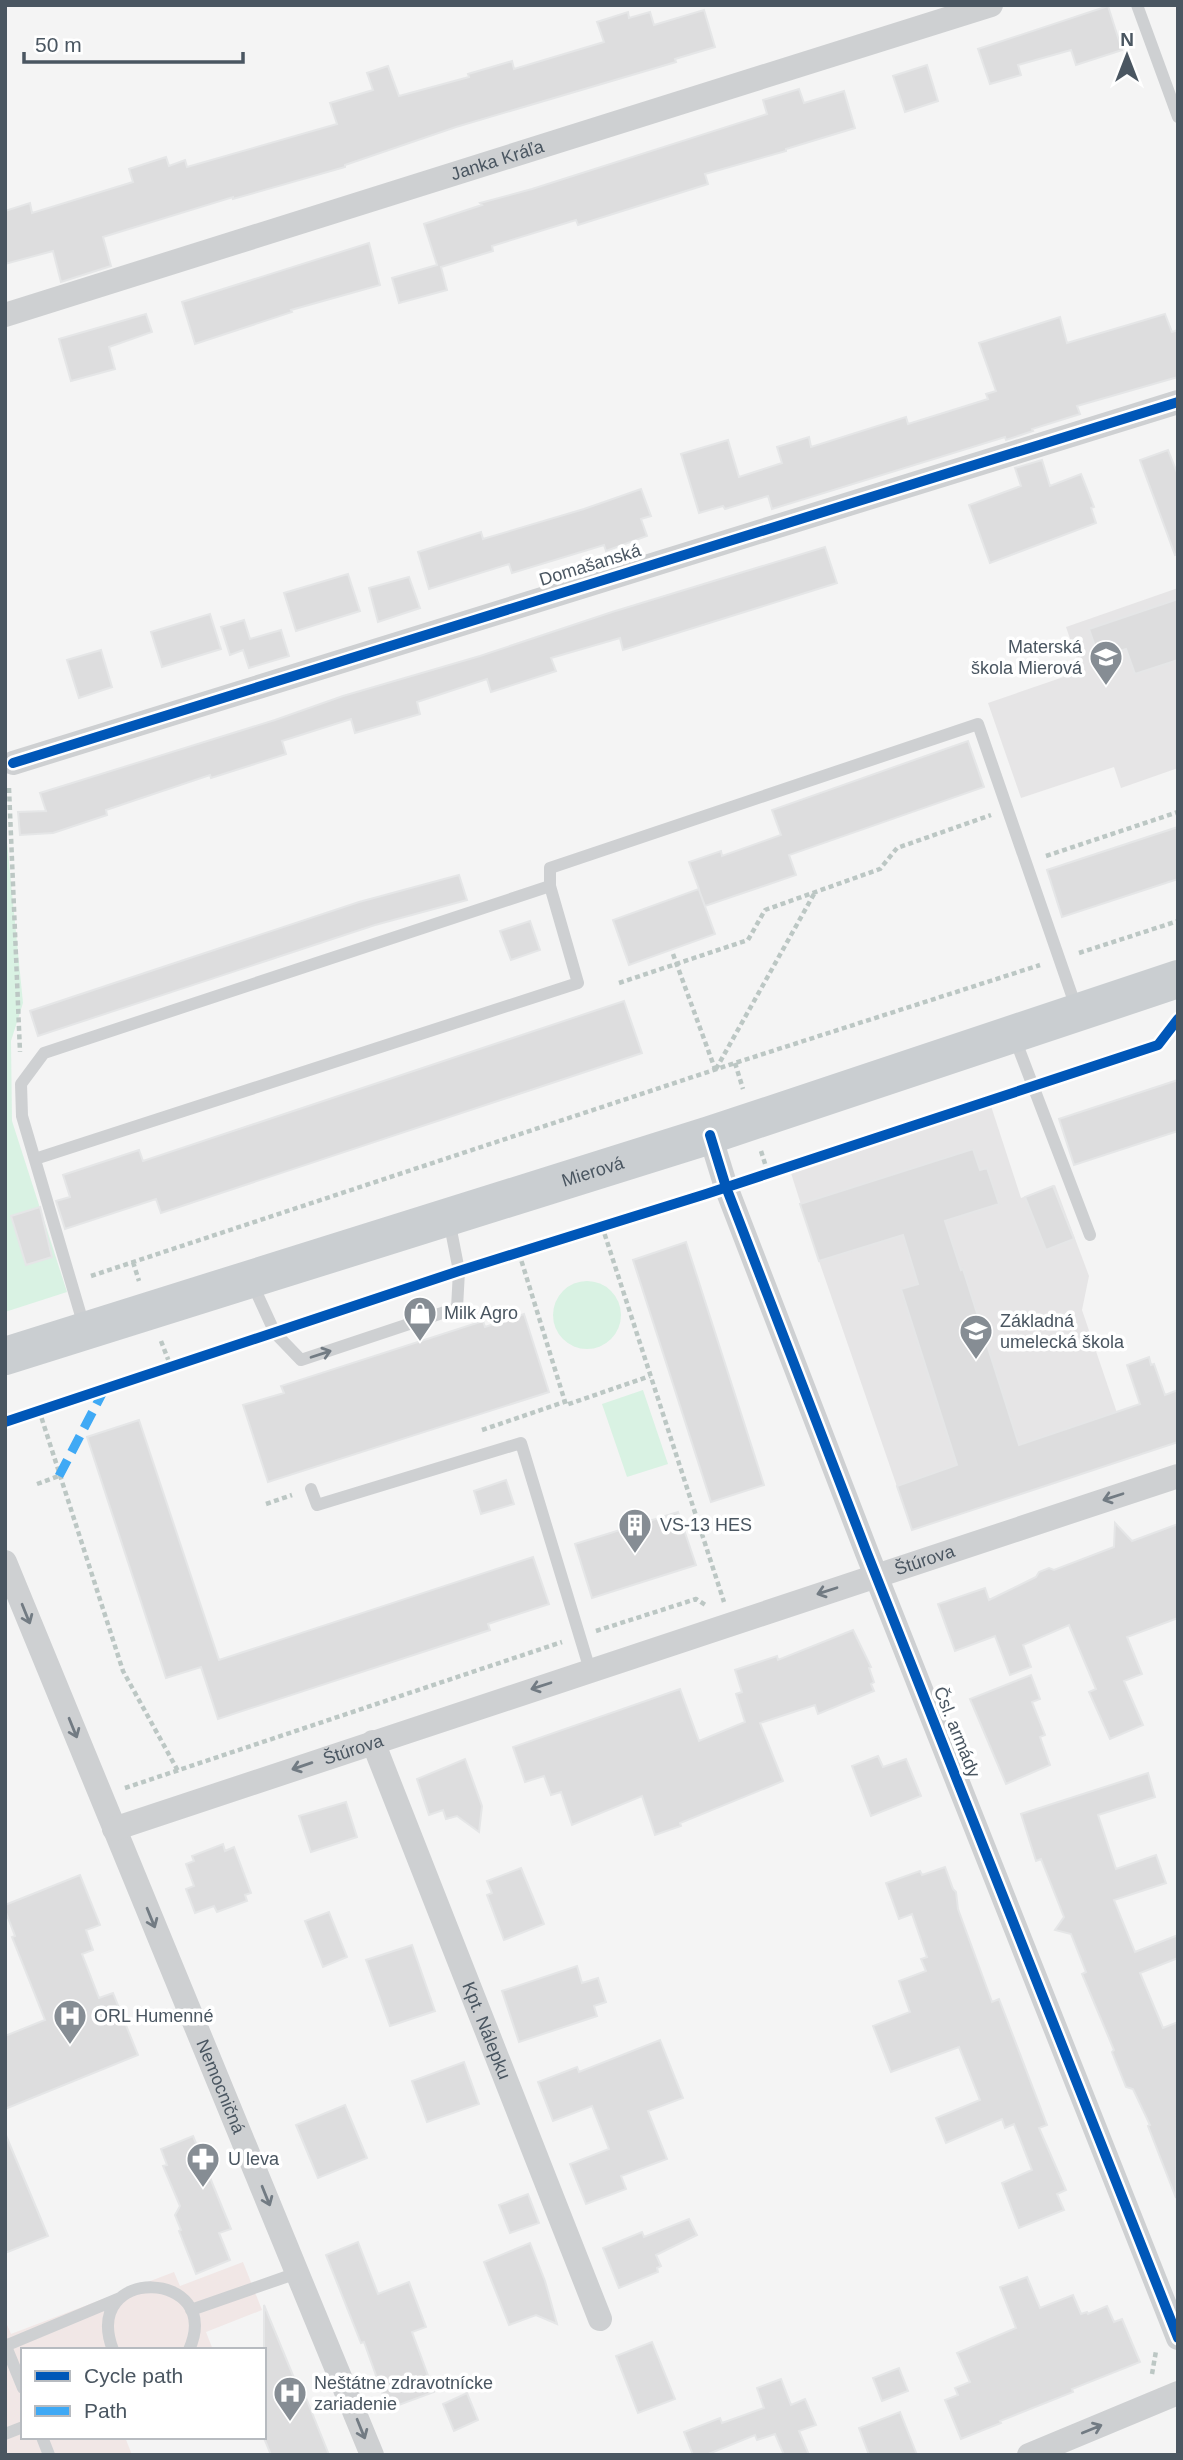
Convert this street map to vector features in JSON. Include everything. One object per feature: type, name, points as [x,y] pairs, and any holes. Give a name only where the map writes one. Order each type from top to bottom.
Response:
[{"type":"main road","name":"Mierová","points":[[5,1356],[710,1135],[1178,979]]},
{"type":"street","name":"Janka Kráľa","points":[[5,315],[991,5]]},
{"type":"street","name":"Domašanská","points":[[13,763],[1178,402]]},
{"type":"street","name":"Čsl. armády","points":[[710,1135],[726,1187],[876,1575],[1178,2338]]},
{"type":"street","name":"Štúrova","points":[[114,1829],[1178,1476]]},
{"type":"street","name":"Nemocničná","points":[[5,1562],[372,2455]]},
{"type":"street","name":"Kpt. Nálepku","points":[[373,1742],[600,2319]]},
{"type":"street","points":[[1029,2455],[1178,2393]]},
{"type":"lane","points":[[1137,5],[1178,117]]},
{"type":"lane","points":[[35,1159],[578,983],[550,886],[550,868],[978,724],[1079,1013]]},
{"type":"lane","points":[[85,1330],[22,1116],[21,1084],[44,1053],[550,886]]},
{"type":"lane","points":[[1014,1035],[1090,1235]]},
{"type":"lane","points":[[251,1279],[275,1333],[301,1360],[457,1308],[459,1271],[448,1216]]},
{"type":"lane","points":[[311,1489],[317,1505],[521,1443],[590,1670]]},
{"type":"lane","points":[[191,2310],[297,2273]]},
{"type":"lane","points":[[21,2383],[5,2345],[145,2286],[159,2286],[172,2291],[183,2299],[191,2310],[195,2325],[190,2348]]},
{"type":"lane","points":[[112,2348],[108,2336],[108,2322],[121,2298]]},
{"type":"lane","points":[[43,2439],[50,2455]]},
{"type":"path","points":[[13,763],[8,784],[21,1084]]},
{"type":"path","points":[[619,983],[748,940],[765,910],[880,869],[897,848],[1009,809]]},
{"type":"path","points":[[1026,863],[1178,812]]},
{"type":"path","points":[[716,1069],[815,893]]},
{"type":"path","points":[[71,1282],[716,1069],[1178,921]]},
{"type":"path","points":[[673,954],[716,1069]]},
{"type":"path","points":[[735,1063],[743,1089]]},
{"type":"path","points":[[760,1147],[768,1173]]},
{"type":"path","points":[[726,1187],[781,1169]]},
{"type":"path","points":[[590,1230],[608,1225],[650,1376],[724,1602]]},
{"type":"path","points":[[507,1256],[530,1249]]},
{"type":"path","points":[[519,1253],[566,1405],[650,1376]]},
{"type":"path","points":[[133,1262],[141,1287]]},
{"type":"path","points":[[160,1337],[165,1369],[184,1363]]},
{"type":"path","points":[[12,1422],[52,1406]]},
{"type":"path","points":[[40,1410],[123,1671],[178,1771]]},
{"type":"path","points":[[37,1484],[59,1475]]},
{"type":"path","points":[[120,1790],[696,1599],[709,1607],[737,1598]]},
{"type":"shaded area","name":"Materská škola Mierová","points":[[1178,588],[1178,768],[1121,788],[1114,767],[1021,798],[988,703],[1081,671],[1066,627]]},
{"type":"shaded area","name":"Základná umelecká škola","points":[[991,1106],[1021,1198],[1055,1185],[1089,1276],[1082,1310],[1132,1457],[912,1530],[790,1170]]},
{"type":"shaded area","points":[[243,2262],[262,2310],[206,2332],[212,2348],[21,2348],[21,2439],[126,2439],[132,2455],[5,2455],[5,2320],[11,2334],[174,2272],[180,2286]]},
{"type":"green space","points":[[5,822],[23,1003],[11,1041],[12,1121],[67,1292],[5,1312]]},
{"type":"green space","points":[[587,1281],[600,1284],[611,1291],[618,1302],[621,1315],[618,1328],[611,1339],[600,1346],[587,1349],[574,1346],[563,1339],[556,1328],[553,1315],[556,1302],[563,1291],[574,1284]]},
{"type":"green space","points":[[643,1390],[668,1464],[627,1477],[602,1404]]},
{"type":"building","points":[[1108,6],[1122,50],[1076,65],[1071,50],[1018,65],[1021,75],[990,84],[978,49]]},
{"type":"building","points":[[704,10],[715,47],[675,59],[676,62],[456,127],[345,167],[233,197],[103,237],[111,266],[61,282],[53,251],[5,264],[5,211],[30,203],[32,213],[133,182],[129,169],[166,157],[169,166],[185,160],[187,167],[337,124],[330,103],[373,90],[367,73],[388,66],[399,96],[469,77],[468,74],[512,61],[514,69],[604,42],[597,22],[628,12],[629,18],[650,12],[654,25]]},
{"type":"building","points":[[927,65],[938,101],[905,112],[893,76]]},
{"type":"building","points":[[799,89],[804,103],[844,91],[855,128],[705,174],[708,184],[578,225],[576,220],[492,246],[493,251],[441,267],[447,290],[399,303],[392,278],[437,265],[424,224],[482,205],[480,203],[767,114],[763,100]]},
{"type":"building","points":[[369,243],[380,285],[291,310],[292,312],[195,344],[182,302]]},
{"type":"building","points":[[146,314],[152,332],[109,347],[115,369],[71,381],[59,339]]},
{"type":"building","points":[[1165,314],[1172,332],[1178,330],[1178,377],[1077,406],[1080,414],[1006,440],[1005,437],[772,509],[768,496],[725,509],[723,506],[699,513],[681,454],[728,440],[739,477],[782,463],[777,447],[809,437],[811,447],[906,417],[908,424],[988,399],[986,394],[996,391],[979,343],[1060,317],[1067,343]]},
{"type":"building","points":[[1168,450],[1178,475],[1178,554],[1175,555],[1140,460]]},
{"type":"building","points":[[1042,460],[1050,486],[1081,474],[1094,507],[1091,508],[1096,523],[990,563],[969,505],[1021,486],[1015,468]]},
{"type":"building","points":[[641,489],[651,516],[641,519],[647,536],[606,551],[604,545],[512,573],[509,564],[429,589],[418,552],[481,532],[483,539]]},
{"type":"building","points":[[825,547],[837,583],[623,650],[620,638],[551,658],[556,671],[491,692],[487,679],[417,702],[420,714],[355,733],[351,719],[282,741],[286,754],[211,778],[210,775],[106,810],[107,815],[53,833],[20,835],[18,812],[46,811],[40,793]]},
{"type":"building","points":[[348,574],[360,611],[296,631],[284,593]]},
{"type":"building","points":[[409,577],[420,608],[378,622],[369,588]]},
{"type":"building","points":[[1178,599],[1178,660],[1135,674],[1126,649],[1099,658],[1089,629]]},
{"type":"building","points":[[210,614],[221,649],[162,667],[151,632]]},
{"type":"building","points":[[244,620],[250,639],[281,630],[289,656],[249,668],[243,650],[230,655],[221,627]]},
{"type":"building","points":[[101,650],[112,687],[79,698],[67,660]]},
{"type":"building","points":[[968,741],[984,787],[789,855],[796,875],[705,906],[699,890],[715,934],[629,965],[613,920],[699,889],[689,862],[721,851],[722,856],[781,835],[772,810]]},
{"type":"building","points":[[1178,827],[1178,879],[1062,917],[1047,870]]},
{"type":"building","points":[[459,875],[467,900],[375,925],[38,1036],[30,1011],[359,902]]},
{"type":"building","points":[[530,921],[540,950],[511,960],[500,931]]},
{"type":"building","points":[[624,1001],[642,1053],[161,1213],[156,1199],[65,1229],[56,1201],[70,1197],[63,1175],[139,1150],[143,1161]]},
{"type":"building","points":[[1178,1080],[1178,1131],[1074,1165],[1059,1119]]},
{"type":"building","points":[[973,1149],[980,1170],[987,1168],[999,1204],[945,1221],[1019,1445],[1140,1404],[1127,1365],[1149,1357],[1165,1395],[1178,1390],[1178,1442],[912,1530],[897,1486],[957,1465],[901,1289],[918,1284],[903,1235],[819,1261],[800,1204]]},
{"type":"building","points":[[1053,1186],[1074,1239],[1046,1250],[1025,1197]]},
{"type":"building","points":[[40,1207],[52,1257],[26,1265],[11,1216]]},
{"type":"building","points":[[686,1242],[764,1485],[711,1502],[633,1260]]},
{"type":"building","points":[[524,1314],[549,1392],[268,1482],[243,1405],[284,1393],[281,1386],[483,1321],[485,1327]]},
{"type":"building","points":[[139,1420],[219,1660],[533,1557],[549,1604],[488,1624],[490,1630],[218,1719],[201,1667],[166,1678],[87,1437]]},
{"type":"building","points":[[506,1480],[514,1504],[481,1514],[474,1491]]},
{"type":"building","name":"VS-13 HES","points":[[678,1512],[696,1565],[592,1598],[575,1544]]},
{"type":"building","points":[[1115,1523],[1132,1541],[1178,1524],[1178,1618],[1127,1637],[1142,1674],[1124,1681],[1143,1725],[1110,1739],[1089,1692],[1096,1689],[1069,1625],[1023,1645],[1031,1667],[1010,1675],[995,1636],[955,1651],[938,1604],[985,1588],[989,1600],[1036,1577],[1039,1572],[1049,1568],[1054,1570],[1114,1547]]},
{"type":"building","points":[[853,1630],[871,1667],[869,1668],[874,1682],[871,1684],[874,1691],[818,1714],[815,1705],[760,1723],[783,1781],[655,1835],[642,1796],[572,1825],[561,1792],[551,1795],[544,1776],[525,1782],[513,1747],[680,1689],[699,1741],[745,1722],[736,1694],[742,1692],[735,1670],[777,1656],[778,1660]]},
{"type":"building","points":[[1031,1675],[1040,1699],[1032,1702],[1045,1735],[1040,1737],[1050,1765],[1006,1784],[970,1699]]},
{"type":"building","points":[[878,1756],[883,1767],[906,1759],[921,1796],[871,1816],[852,1766]]},
{"type":"building","points":[[465,1759],[482,1806],[479,1832],[457,1816],[446,1819],[443,1810],[429,1815],[417,1779]]},
{"type":"building","points":[[1148,1773],[1155,1797],[1098,1815],[1116,1869],[1156,1855],[1166,1883],[1114,1900],[1135,1952],[1178,1935],[1178,1958],[1140,1973],[1163,2028],[1178,2022],[1176,2198],[1148,2126],[1150,2125],[1133,2089],[1126,2087],[1112,2052],[1114,2050],[1082,1974],[1086,1972],[1071,1934],[1055,1930],[1064,1917],[1041,1859],[1036,1861],[1021,1814]]},
{"type":"building","points":[[346,1802],[357,1837],[311,1852],[299,1816]]},
{"type":"building","points":[[223,1844],[225,1851],[234,1847],[251,1893],[245,1895],[247,1901],[217,1912],[214,1906],[195,1913],[186,1889],[194,1886],[186,1864],[194,1861],[192,1856]]},
{"type":"building","points":[[945,1867],[956,1892],[958,1909],[992,2002],[999,1999],[1047,2125],[1039,2128],[1066,2190],[1057,2194],[1064,2210],[1019,2228],[1002,2183],[1032,2170],[1014,2124],[1005,2128],[1002,2119],[946,2143],[936,2118],[980,2100],[959,2047],[891,2072],[873,2026],[910,2012],[899,1981],[926,1971],[921,1959],[927,1957],[912,1914],[899,1919],[886,1883],[920,1871],[922,1875]]},
{"type":"building","points":[[521,1868],[544,1924],[504,1940],[487,1895],[492,1893],[487,1881]]},
{"type":"building","points":[[80,1875],[100,1925],[86,1930],[93,1950],[82,1954],[99,1998],[113,1993],[138,2055],[5,2109],[5,2036],[45,2020],[12,1937],[15,1936],[5,1905]]},
{"type":"building","points":[[329,1912],[347,1957],[323,1967],[305,1921]]},
{"type":"building","points":[[412,1945],[435,2011],[390,2026],[366,1960]]},
{"type":"building","points":[[577,1966],[582,1983],[598,1978],[606,2002],[594,2006],[597,2016],[519,2042],[502,1991]]},
{"type":"building","points":[[660,2040],[683,2098],[648,2111],[667,2159],[621,2176],[626,2189],[586,2204],[570,2164],[609,2149],[592,2106],[553,2121],[538,2082],[577,2067],[579,2072]]},
{"type":"building","points":[[464,2062],[479,2104],[427,2122],[412,2081]]},
{"type":"building","points":[[345,2105],[367,2158],[318,2178],[296,2125]]},
{"type":"building","points":[[5,2133],[48,2236],[5,2253]]},
{"type":"building","points":[[193,2136],[231,2229],[219,2233],[230,2260],[196,2274],[179,2231],[181,2230],[175,2215],[180,2206],[163,2166],[167,2165],[161,2149]]},
{"type":"building","points":[[528,2194],[539,2223],[510,2233],[499,2205]]},
{"type":"building","points":[[689,2219],[697,2235],[656,2255],[661,2266],[657,2268],[658,2272],[619,2288],[603,2248],[642,2232],[644,2237]]},
{"type":"building","points":[[358,2242],[378,2294],[409,2282],[426,2327],[412,2332],[434,2392],[388,2409],[364,2342],[361,2343],[326,2255]]},
{"type":"building","points":[[530,2243],[545,2281],[557,2324],[536,2315],[509,2325],[484,2262]]},
{"type":"building","points":[[1027,2277],[1040,2308],[1073,2295],[1081,2314],[1107,2306],[1114,2322],[1122,2319],[1140,2362],[961,2439],[945,2400],[958,2395],[955,2388],[970,2382],[957,2353],[1016,2328],[1000,2287]]},
{"type":"building","name":"Neštátne zdravotnícke zariadenie","points":[[264,2305],[329,2455],[271,2455],[264,2439]]},
{"type":"building","points":[[652,2342],[675,2399],[638,2413],[616,2356]]},
{"type":"building","points":[[899,2368],[908,2391],[882,2401],[873,2378]]},
{"type":"building","points":[[781,2379],[791,2405],[805,2399],[816,2425],[799,2431],[809,2455],[784,2455],[775,2434],[757,2440],[755,2435],[706,2455],[693,2455],[684,2432],[720,2418],[722,2423],[764,2408],[757,2388]]},
{"type":"building","points":[[467,2393],[478,2420],[454,2431],[443,2404]]},
{"type":"building","points":[[900,2412],[917,2455],[869,2455],[859,2428]]},
{"type":"marked path","points":[[59,1476],[104,1390]]},
{"type":"cycle path","points":[[13,763],[1178,402]]},
{"type":"cycle path","points":[[5,1422],[459,1271],[706,1194],[1158,1045],[1178,1019]]},
{"type":"cycle path","points":[[710,1135],[726,1187],[867,1553],[1178,2338]]},
{"type":"place","name":"Materská škola Mierová","points":[[1106,687]]},
{"type":"place","name":"Milk Agro","points":[[420,1343]]},
{"type":"place","name":"Základná umelecká škola","points":[[976,1361]]},
{"type":"place","name":"VS-13 HES","points":[[635,1555]]},
{"type":"place","name":"ORL Humenné","points":[[70,2046]]},
{"type":"place","name":"U leva","points":[[203,2189]]},
{"type":"place","name":"Neštátne zdravotnícke zariadenie","points":[[290,2423]]}]
